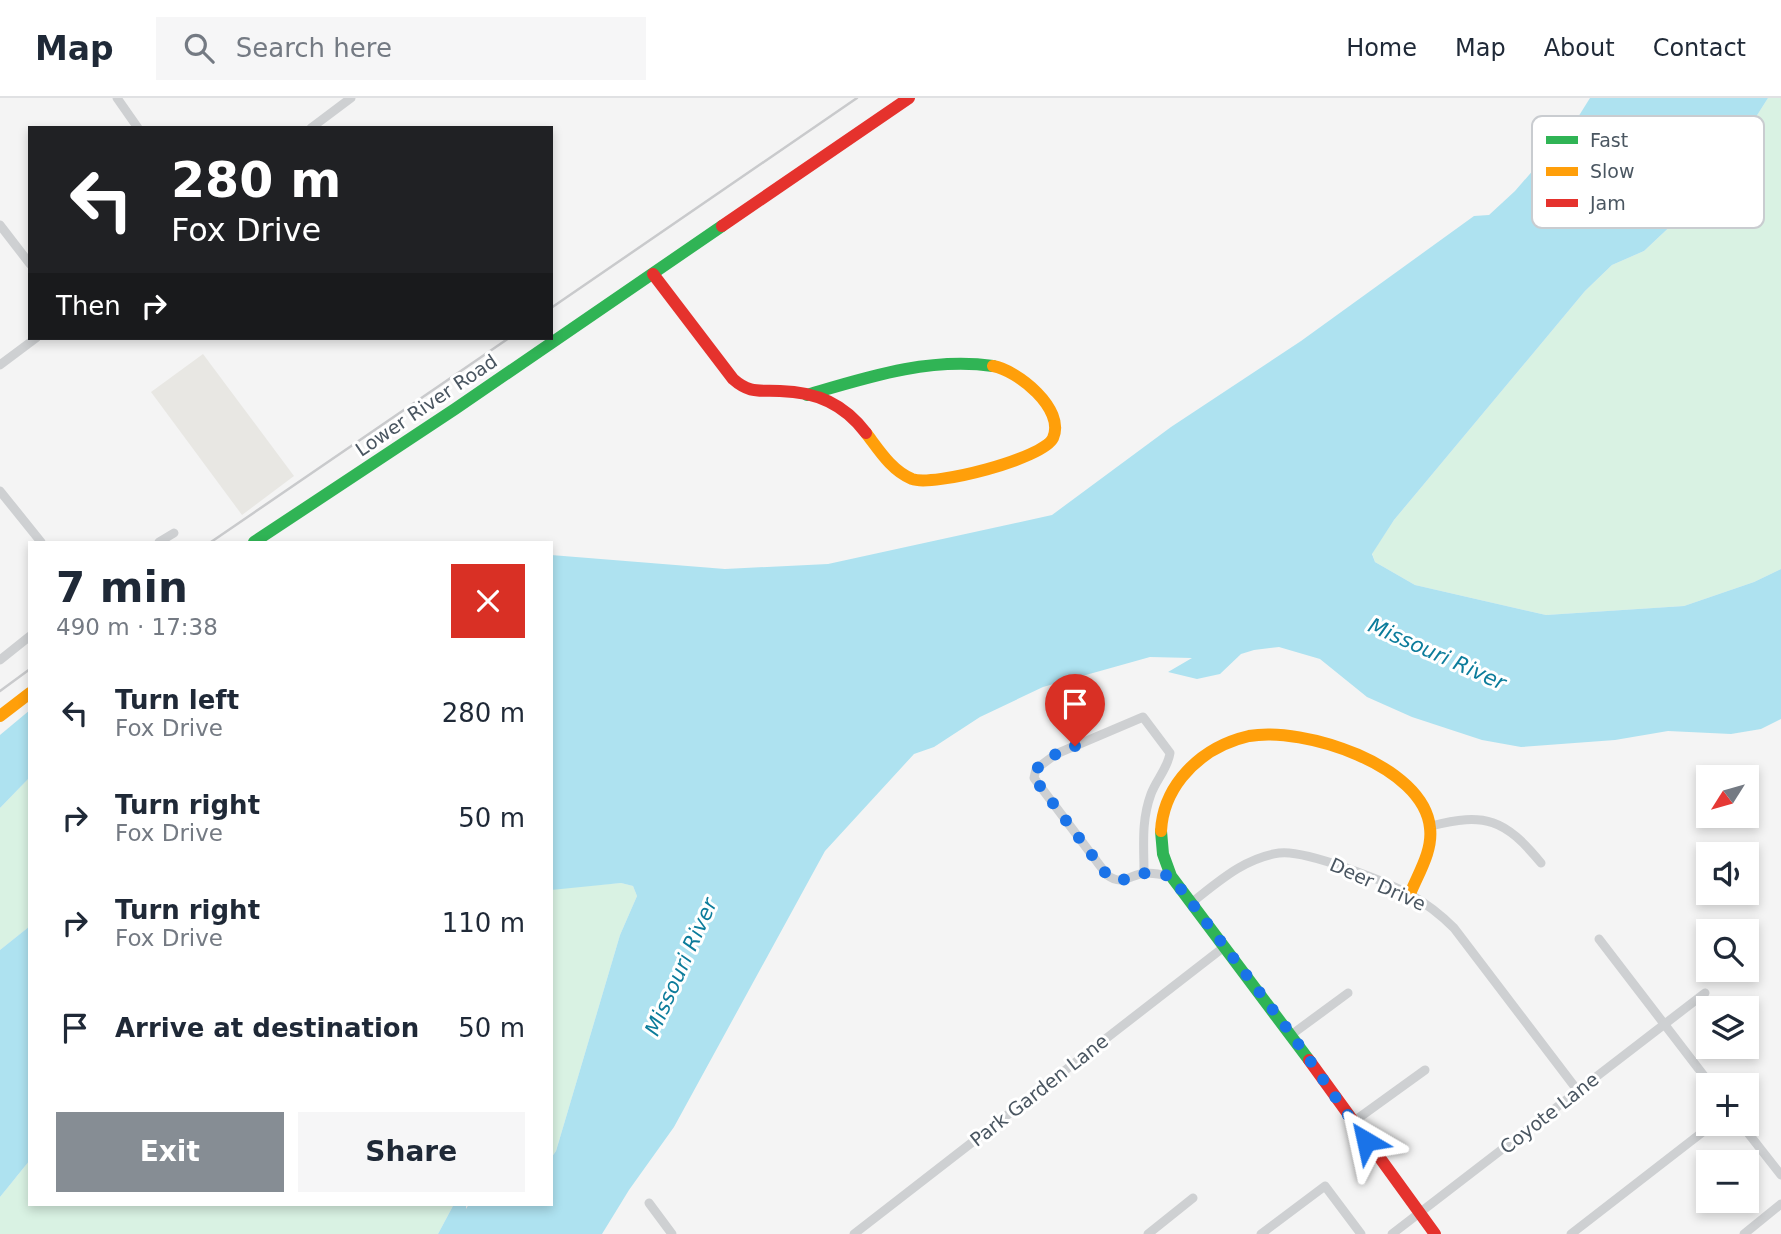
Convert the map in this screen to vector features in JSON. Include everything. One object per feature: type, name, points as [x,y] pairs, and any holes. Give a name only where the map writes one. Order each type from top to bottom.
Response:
[{"type":"street","points":[[117,98],[137,126]]},
{"type":"street","points":[[314,126],[351,98]]},
{"type":"street","name":"Lower River Road","points":[[255,541],[909,98]]},
{"type":"street","points":[[0,225],[28,261]]},
{"type":"street","points":[[653,274],[733,379],[747,390],[787,391],[807,395],[820,397],[840,406],[906,476],[924,482],[973,473],[1033,454],[1052,442],[1055,427],[1042,398],[1021,376],[999,366],[934,363],[892,371],[807,395]]},
{"type":"street","points":[[0,365],[33,340]]},
{"type":"street","points":[[0,491],[40,541]]},
{"type":"street","points":[[161,541],[174,533]]},
{"type":"street","points":[[0,660],[28,638]]},
{"type":"street","points":[[0,716],[28,695]]},
{"type":"street","points":[[1144,873],[1144,816],[1170,753],[1143,717],[1056,754],[1036,769],[1034,778],[1107,875],[1121,882],[1144,873],[1171,876]]},
{"type":"street","points":[[1410,894],[1429,844],[1431,826],[1421,801],[1409,784],[1388,769],[1313,737],[1272,734],[1247,737],[1220,746],[1200,757],[1173,786],[1163,809],[1162,854],[1171,876],[1292,1035],[1435,1234]]},
{"type":"street","points":[[1431,826],[1461,818],[1482,819],[1506,827],[1541,863]]},
{"type":"street","name":"Deer Drive","points":[[1191,903],[1225,876],[1252,860],[1281,852],[1314,856],[1410,894],[1437,911],[1454,928],[1578,1090]]},
{"type":"street","points":[[1599,939],[1702,1073]]},
{"type":"street","name":"Park Garden Lane","points":[[853,1234],[1224,947]]},
{"type":"street","name":"Coyote Lane","points":[[1392,1234],[1705,992]]},
{"type":"street","points":[[1292,1035],[1348,993]]},
{"type":"street","points":[[1353,1122],[1425,1070]]},
{"type":"street","points":[[1571,1234],[1698,1136]]},
{"type":"street","points":[[1750,1136],[1781,1175]]},
{"type":"street","points":[[1261,1234],[1325,1186],[1361,1234]]},
{"type":"street","points":[[1148,1234],[1194,1198]]},
{"type":"street","points":[[649,1203],[672,1234]]},
{"type":"street","points":[[1744,1234],[1781,1204]]},
{"type":"shaded area","points":[[203,354],[294,476],[242,515],[151,392]]},
{"type":"green space","points":[[1768,98],[1781,98],[1781,569],[1754,582],[1684,606],[1546,615],[1415,585],[1375,562],[1372,553],[1394,520],[1585,291],[1612,265],[1644,251],[1668,228],[1764,228],[1764,116],[1757,116]]},
{"type":"green space","points":[[28,779],[28,928],[0,950],[0,808]]},
{"type":"green space","points":[[621,883],[633,886],[637,896],[620,935],[553,1155],[553,889]]},
{"type":"green space","points":[[28,1162],[28,1206],[453,1206],[438,1234],[0,1234],[0,1197]]},
{"type":"water","points":[[1590,98],[1768,98],[1757,116],[1579,116]]},
{"type":"water","name":"Missouri River","points":[[1532,171],[1532,228],[1668,228],[1644,251],[1612,265],[1585,291],[1394,520],[1372,554],[1375,562],[1415,585],[1546,615],[1684,606],[1754,582],[1781,569],[1781,719],[1761,729],[1731,734],[1668,731],[1615,740],[1521,747],[1482,740],[1412,717],[1367,697],[1320,659],[1279,647],[1241,654],[1220,674],[1197,679],[1168,672],[1192,658],[1150,657],[1043,687],[980,717],[934,747],[914,754],[825,851],[674,1127],[629,1190],[602,1234],[438,1234],[453,1206],[466,1206],[466,1209],[468,1206],[553,1206],[553,1155],[620,935],[637,896],[633,886],[621,883],[553,890],[553,555],[725,569],[828,564],[1052,515],[1171,427],[1301,341],[1474,216],[1489,215]]},
{"type":"water","points":[[28,712],[28,779],[0,808],[0,735]]},
{"type":"water","points":[[28,928],[28,1162],[0,1197],[0,950]]},
{"type":"railway","points":[[553,307],[857,98]]},
{"type":"railway","points":[[212,541],[506,340]]},
{"type":"railway","points":[[0,691],[28,670]]},
{"type":"traffic: fast","points":[[256,541],[455,409],[722,226]]},
{"type":"traffic: fast","points":[[807,395],[922,366],[993,366]]},
{"type":"traffic: fast","points":[[1161,831],[1163,854],[1171,876],[1309,1060]]},
{"type":"traffic: slow","points":[[866,433],[898,470],[912,479],[924,480],[987,469],[1045,446],[1053,438],[1055,427],[1046,404],[1026,383],[993,366]]},
{"type":"traffic: slow","points":[[0,716],[28,695]]},
{"type":"traffic: slow","points":[[1161,831],[1165,809],[1178,783],[1204,756],[1221,746],[1249,736],[1272,734],[1328,744],[1358,755],[1384,769],[1407,786],[1423,806],[1430,828],[1429,845],[1410,894]]},
{"type":"traffic: jam","points":[[722,226],[909,98]]},
{"type":"traffic: jam","points":[[653,274],[739,384],[755,390],[793,392],[818,397],[839,407],[866,433]]},
{"type":"traffic: jam","points":[[1309,1060],[1435,1234]]},
{"type":"route","points":[[1075,746],[1056,754],[1036,769],[1034,778],[1107,875],[1121,882],[1144,873],[1171,876],[1292,1035],[1366,1141]]}]
